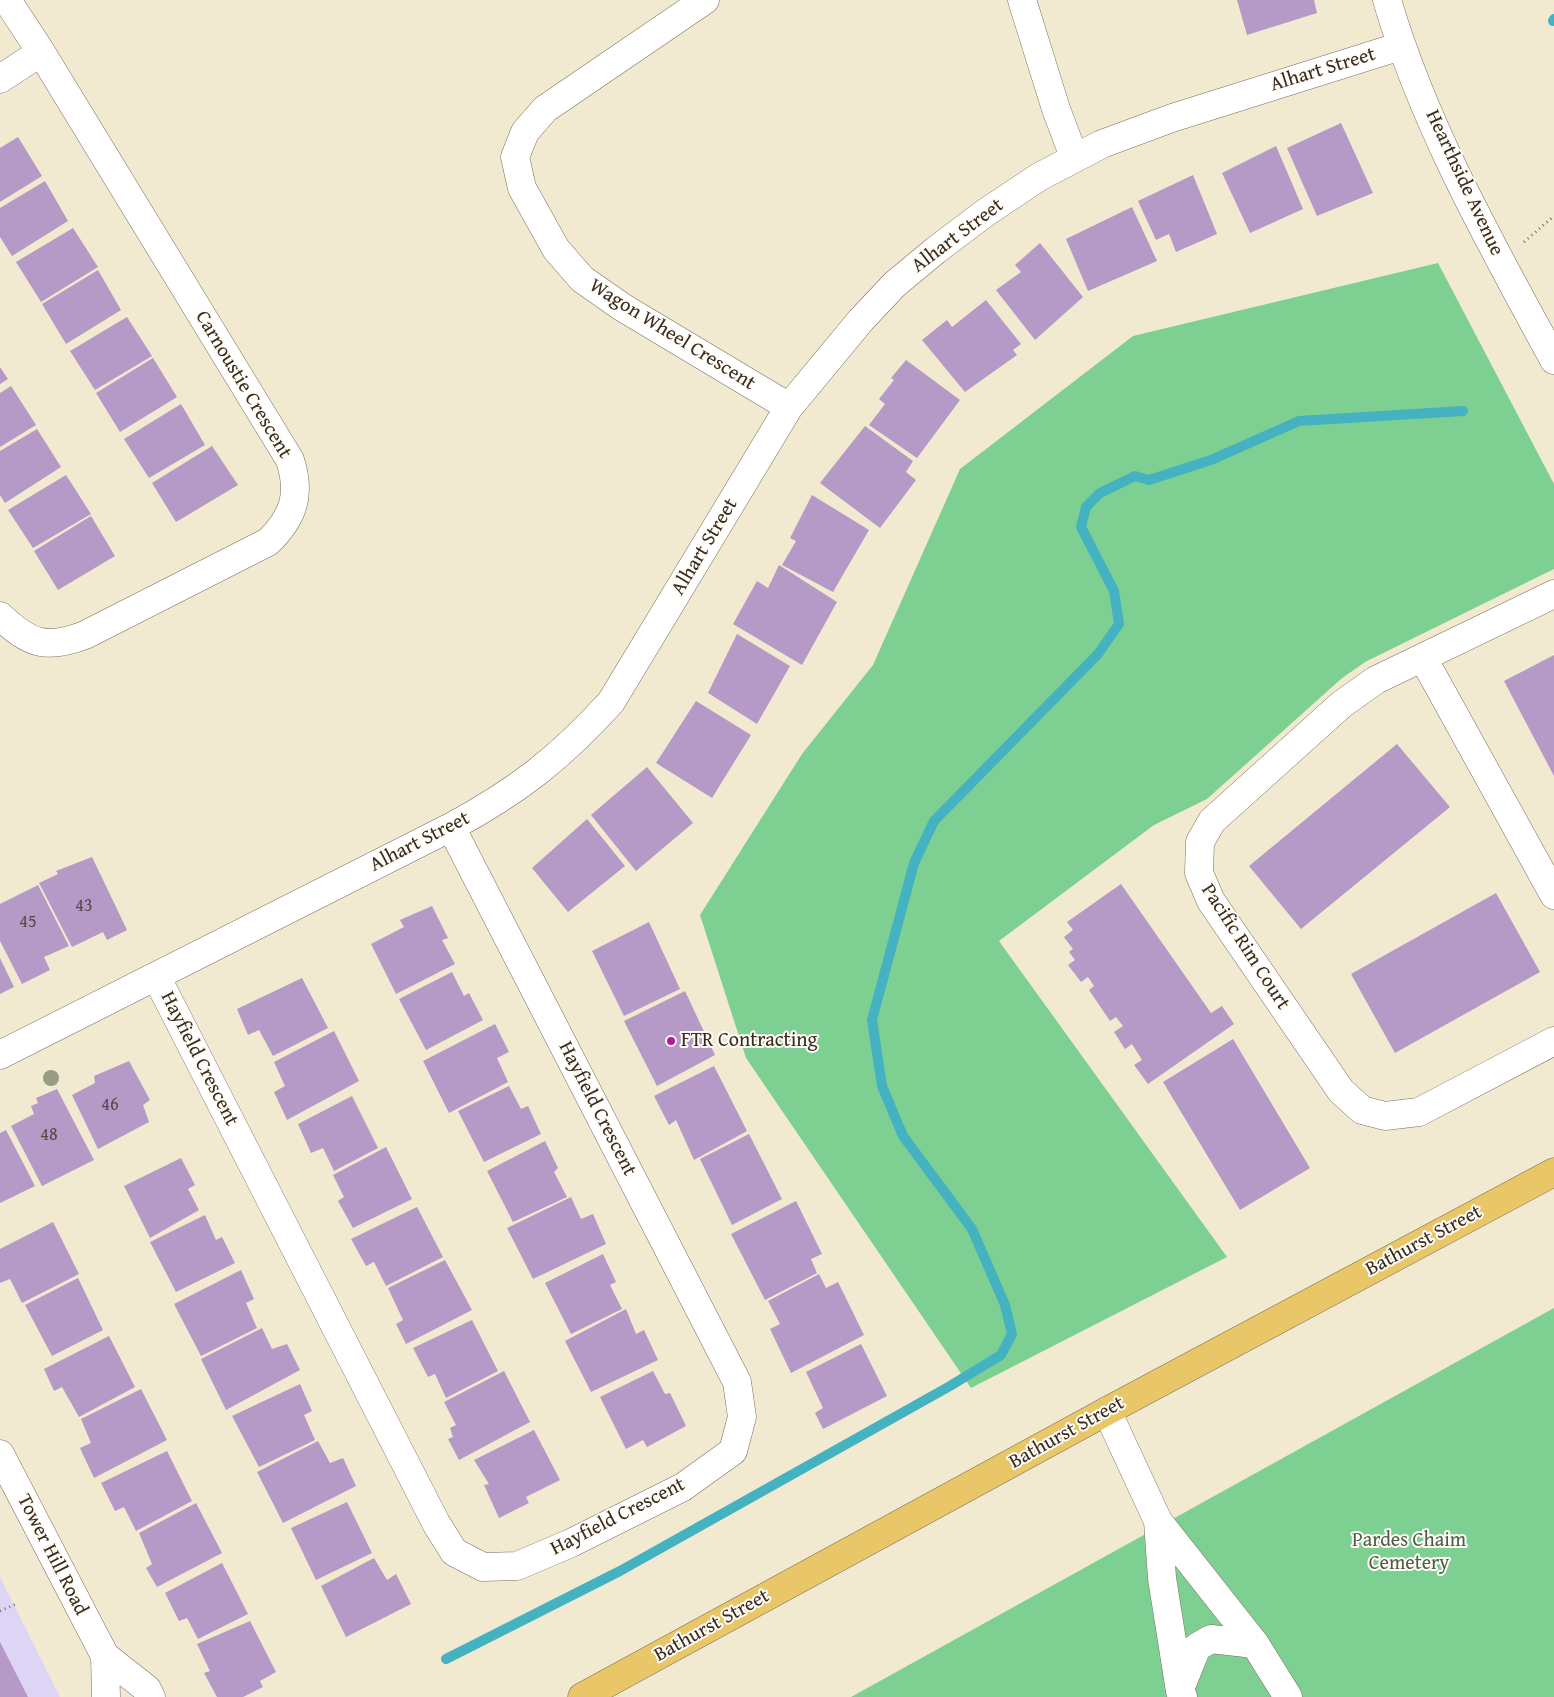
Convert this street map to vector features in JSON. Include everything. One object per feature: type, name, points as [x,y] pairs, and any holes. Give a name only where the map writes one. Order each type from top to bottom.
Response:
[{"type":"main road","name":"Bathurst Street","points":[[582,1697],[1107,1411],[1554,1172]]},
{"type":"street","name":"Carnoustie Crescent","points":[[0,616],[20,634],[35,640],[64,643],[71,640],[268,542],[282,529],[295,499],[296,479],[290,460],[41,52],[7,0]]},
{"type":"street","name":"Wagon Wheel Crescent","points":[[705,0],[545,109],[525,132],[515,158],[522,188],[536,216],[556,249],[582,279],[622,307],[789,407]]},
{"type":"street","points":[[1022,0],[1056,109],[1074,157]]},
{"type":"street","name":"Hearthside Avenue","points":[[1386,0],[1401,46],[1460,181],[1554,360]]},
{"type":"street","name":"Alhart Street","points":[[0,1055],[451,827],[495,804],[538,774],[582,733],[611,702],[789,407],[861,320],[895,284],[985,213],[1039,176],[1074,157],[1172,118],[1401,46]]},
{"type":"street","points":[[0,78],[41,52]]},
{"type":"street","name":"Pacific Rim Court","points":[[1554,594],[1376,680],[1342,704],[1212,821],[1200,842],[1198,873],[1211,901],[1341,1091],[1362,1110],[1385,1116],[1419,1112],[1554,1041]]},
{"type":"street","points":[[1423,658],[1554,895]]},
{"type":"street","name":"Hayfield Crescent","points":[[156,976],[436,1524],[454,1552],[483,1568],[518,1566],[571,1543],[683,1487],[732,1451],[742,1418],[737,1382],[451,827]]},
{"type":"street","points":[[1107,1411],[1158,1521],[1255,1644],[1288,1697]]},
{"type":"street","name":"Tower Hill Road","points":[[0,1454],[105,1656],[147,1689],[150,1697]]},
{"type":"street","points":[[1158,1521],[1162,1578],[1181,1694]]},
{"type":"street","points":[[1181,1694],[1196,1647],[1211,1639],[1255,1644]]},
{"type":"street","name":"Tower Hill Road","points":[[105,1656],[106,1697]]},
{"type":"path","points":[[1501,262],[1554,216]]},
{"type":"path","points":[[0,1611],[16,1604]]},
{"type":"shaded area","points":[[0,1577],[60,1697],[0,1697]]},
{"type":"green space","points":[[1438,263],[1554,484],[1554,569],[1365,662],[1341,679],[1207,799],[1154,825],[999,941],[1227,1257],[971,1388],[746,1058],[700,915],[802,754],[873,665],[960,469],[1133,336]]},
{"type":"green space","name":"Pardes Chaim Cemetery","points":[[1554,1308],[1554,1697],[851,1697]]},
{"type":"building","points":[[1237,0],[1314,0],[1317,13],[1247,35]]},
{"type":"building","points":[[1341,123],[1373,193],[1317,216],[1287,148]]},
{"type":"building","points":[[18,137],[42,176],[0,202],[0,148]]},
{"type":"building","points":[[1276,146],[1303,209],[1250,233],[1222,173]]},
{"type":"building","points":[[1193,175],[1217,234],[1176,252],[1169,234],[1156,240],[1138,201]]},
{"type":"building","points":[[45,181],[68,221],[12,256],[0,237],[0,208]]},
{"type":"building","points":[[1132,207],[1157,261],[1088,291],[1066,239]]},
{"type":"building","points":[[73,228],[98,267],[41,302],[16,262]]},
{"type":"building","points":[[1040,243],[1083,297],[1035,340],[996,290],[1021,272],[1015,265]]},
{"type":"building","points":[[98,270],[121,310],[66,344],[42,304]]},
{"type":"building","points":[[986,300],[1021,344],[1013,350],[1017,355],[965,392],[922,340],[947,320],[952,327]]},
{"type":"building","points":[[127,317],[152,356],[95,390],[70,351]]},
{"type":"building","points":[[153,358],[177,397],[120,432],[96,393]]},
{"type":"building","points":[[906,360],[960,400],[917,458],[869,425],[885,404],[879,399],[894,380],[891,378]]},
{"type":"building","points":[[0,367],[8,379],[0,384]]},
{"type":"building","points":[[11,386],[36,425],[0,447],[0,393]]},
{"type":"building","points":[[181,404],[205,445],[149,478],[124,439]]},
{"type":"building","points":[[865,426],[913,461],[906,472],[916,480],[880,528],[820,483]]},
{"type":"building","points":[[37,429],[61,467],[5,503],[0,495],[0,451]]},
{"type":"building","points":[[212,446],[238,485],[176,522],[152,483]]},
{"type":"building","points":[[66,475],[91,514],[33,548],[8,510]]},
{"type":"building","points":[[812,495],[869,530],[833,592],[782,565],[796,541],[790,538]]},
{"type":"building","points":[[91,516],[115,556],[58,590],[34,551]]},
{"type":"building","points":[[779,565],[837,602],[802,665],[733,624],[757,581],[768,588]]},
{"type":"building","points":[[737,634],[790,666],[757,724],[708,693]]},
{"type":"building","points":[[1554,655],[1554,776],[1504,681]]},
{"type":"building","points":[[696,701],[751,735],[712,798],[656,763]]},
{"type":"building","points":[[1397,744],[1450,807],[1301,929],[1249,866]]},
{"type":"building","points":[[647,767],[693,823],[636,871],[591,815]]},
{"type":"building","points":[[587,819],[625,866],[568,912],[532,868]]},
{"type":"building","points":[[92,857],[127,930],[107,940],[103,932],[72,947],[39,883],[58,874],[56,871]]},
{"type":"building","points":[[1121,884],[1211,1013],[1222,1006],[1234,1024],[1148,1084],[1134,1065],[1142,1060],[1132,1044],[1125,1049],[1114,1032],[1123,1026],[1116,1017],[1110,1021],[1089,990],[1094,986],[1088,977],[1081,982],[1068,965],[1075,960],[1069,952],[1073,949],[1064,937],[1073,930],[1067,922]]},
{"type":"building","points":[[38,885],[69,946],[44,957],[50,970],[22,984],[0,941],[0,904]]},
{"type":"building","points":[[1496,893],[1540,972],[1395,1053],[1351,974]]},
{"type":"building","points":[[432,906],[448,938],[442,940],[455,964],[396,994],[371,944],[404,927],[400,920]]},
{"type":"building","points":[[649,922],[680,989],[624,1016],[592,951]]},
{"type":"building","points":[[0,958],[14,987],[0,994]]},
{"type":"building","points":[[452,972],[464,996],[469,993],[483,1020],[426,1050],[399,999]]},
{"type":"building","points":[[302,978],[328,1028],[273,1056],[259,1030],[248,1035],[237,1009]]},
{"type":"building","points":[[685,991],[715,1055],[657,1086],[624,1021]]},
{"type":"building","points":[[495,1024],[509,1052],[497,1058],[508,1082],[449,1113],[423,1061]]},
{"type":"building","points":[[334,1031],[359,1081],[287,1120],[274,1092],[285,1086],[274,1062]]},
{"type":"building","points":[[1233,1039],[1310,1168],[1240,1210],[1163,1082]]},
{"type":"building","points":[[129,1061],[150,1100],[143,1105],[149,1122],[98,1149],[72,1095],[95,1083],[94,1076]]},
{"type":"building","points":[[714,1066],[747,1131],[694,1160],[676,1120],[669,1125],[654,1096]]},
{"type":"building","points":[[509,1086],[521,1109],[528,1106],[541,1134],[484,1162],[458,1111]]},
{"type":"building","points":[[57,1089],[94,1160],[42,1186],[11,1126],[34,1114],[31,1106],[38,1103],[36,1098]]},
{"type":"building","points":[[352,1096],[378,1148],[334,1171],[323,1148],[311,1153],[298,1124]]},
{"type":"building","points":[[6,1130],[35,1186],[0,1203],[0,1133]]},
{"type":"building","points":[[749,1134],[782,1199],[732,1225],[700,1159]]},
{"type":"building","points":[[545,1141],[558,1168],[554,1172],[567,1197],[513,1222],[487,1171]]},
{"type":"building","points":[[386,1147],[412,1199],[353,1228],[338,1201],[344,1197],[333,1175]]},
{"type":"building","points":[[181,1158],[195,1185],[188,1189],[199,1210],[150,1238],[124,1186]]},
{"type":"building","points":[[571,1197],[581,1219],[593,1214],[606,1244],[533,1279],[507,1228]]},
{"type":"building","points":[[796,1201],[822,1254],[811,1259],[817,1273],[765,1300],[731,1234]]},
{"type":"building","points":[[417,1207],[443,1257],[386,1286],[374,1262],[366,1266],[351,1239]]},
{"type":"building","points":[[205,1215],[216,1240],[222,1237],[235,1263],[176,1292],[150,1242]]},
{"type":"building","points":[[53,1222],[79,1274],[22,1303],[10,1279],[0,1283],[0,1249]]},
{"type":"building","points":[[603,1254],[616,1282],[610,1285],[622,1309],[571,1334],[545,1283]]},
{"type":"building","points":[[445,1260],[472,1310],[406,1344],[396,1324],[403,1320],[388,1288]]},
{"type":"building","points":[[241,1270],[254,1299],[246,1303],[257,1328],[201,1356],[174,1304]]},
{"type":"building","points":[[819,1274],[826,1288],[838,1282],[864,1335],[791,1373],[770,1329],[780,1324],[768,1301]]},
{"type":"building","points":[[78,1278],[103,1330],[52,1356],[25,1305]]},
{"type":"building","points":[[626,1309],[636,1334],[644,1330],[658,1360],[591,1392],[565,1341]]},
{"type":"building","points":[[472,1320],[498,1371],[446,1398],[435,1374],[428,1377],[413,1348]]},
{"type":"building","points":[[262,1328],[272,1349],[287,1344],[300,1370],[226,1410],[201,1359]]},
{"type":"building","points":[[109,1336],[135,1387],[79,1417],[62,1387],[54,1391],[44,1369]]},
{"type":"building","points":[[861,1344],[887,1396],[823,1429],[815,1413],[823,1408],[806,1372]]},
{"type":"building","points":[[504,1371],[530,1422],[459,1460],[448,1439],[453,1437],[450,1428],[456,1425],[444,1402]]},
{"type":"building","points":[[653,1371],[665,1394],[670,1393],[686,1426],[647,1447],[643,1440],[626,1449],[600,1397]]},
{"type":"building","points":[[300,1384],[312,1411],[304,1415],[315,1440],[259,1467],[232,1416]]},
{"type":"building","points":[[141,1389],[167,1440],[94,1478],[80,1448],[91,1443],[81,1419]]},
{"type":"building","points":[[534,1430],[560,1480],[526,1497],[529,1503],[499,1518],[484,1485],[489,1484],[474,1460]]},
{"type":"building","points":[[318,1441],[330,1463],[343,1458],[356,1486],[283,1523],[257,1472]]},
{"type":"building","points":[[167,1451],[192,1501],[136,1531],[124,1507],[115,1511],[101,1483]]},
{"type":"building","points":[[347,1502],[372,1553],[316,1580],[291,1528]]},
{"type":"building","points":[[196,1503],[222,1553],[157,1587],[146,1568],[152,1564],[139,1533]]},
{"type":"building","points":[[374,1558],[387,1580],[396,1574],[411,1604],[346,1637],[321,1586]]},
{"type":"building","points":[[222,1563],[248,1614],[198,1639],[187,1618],[179,1621],[165,1593]]},
{"type":"building","points":[[250,1621],[276,1672],[260,1681],[263,1687],[243,1697],[217,1697],[204,1673],[210,1671],[197,1644]]},
{"type":"building","points":[[0,1642],[28,1697],[0,1697]]},
{"type":"waterway","points":[[446,1659],[620,1571],[950,1386],[1001,1355],[1012,1334],[1005,1305],[972,1229],[903,1136],[882,1086],[872,1020],[914,863],[934,821],[1098,654],[1119,624],[1114,591],[1081,527],[1086,507],[1100,493],[1135,476],[1149,480],[1211,460],[1299,421],[1463,411]]},
{"type":"place","name":"FTR Contracting","points":[[671,1041]]}]
